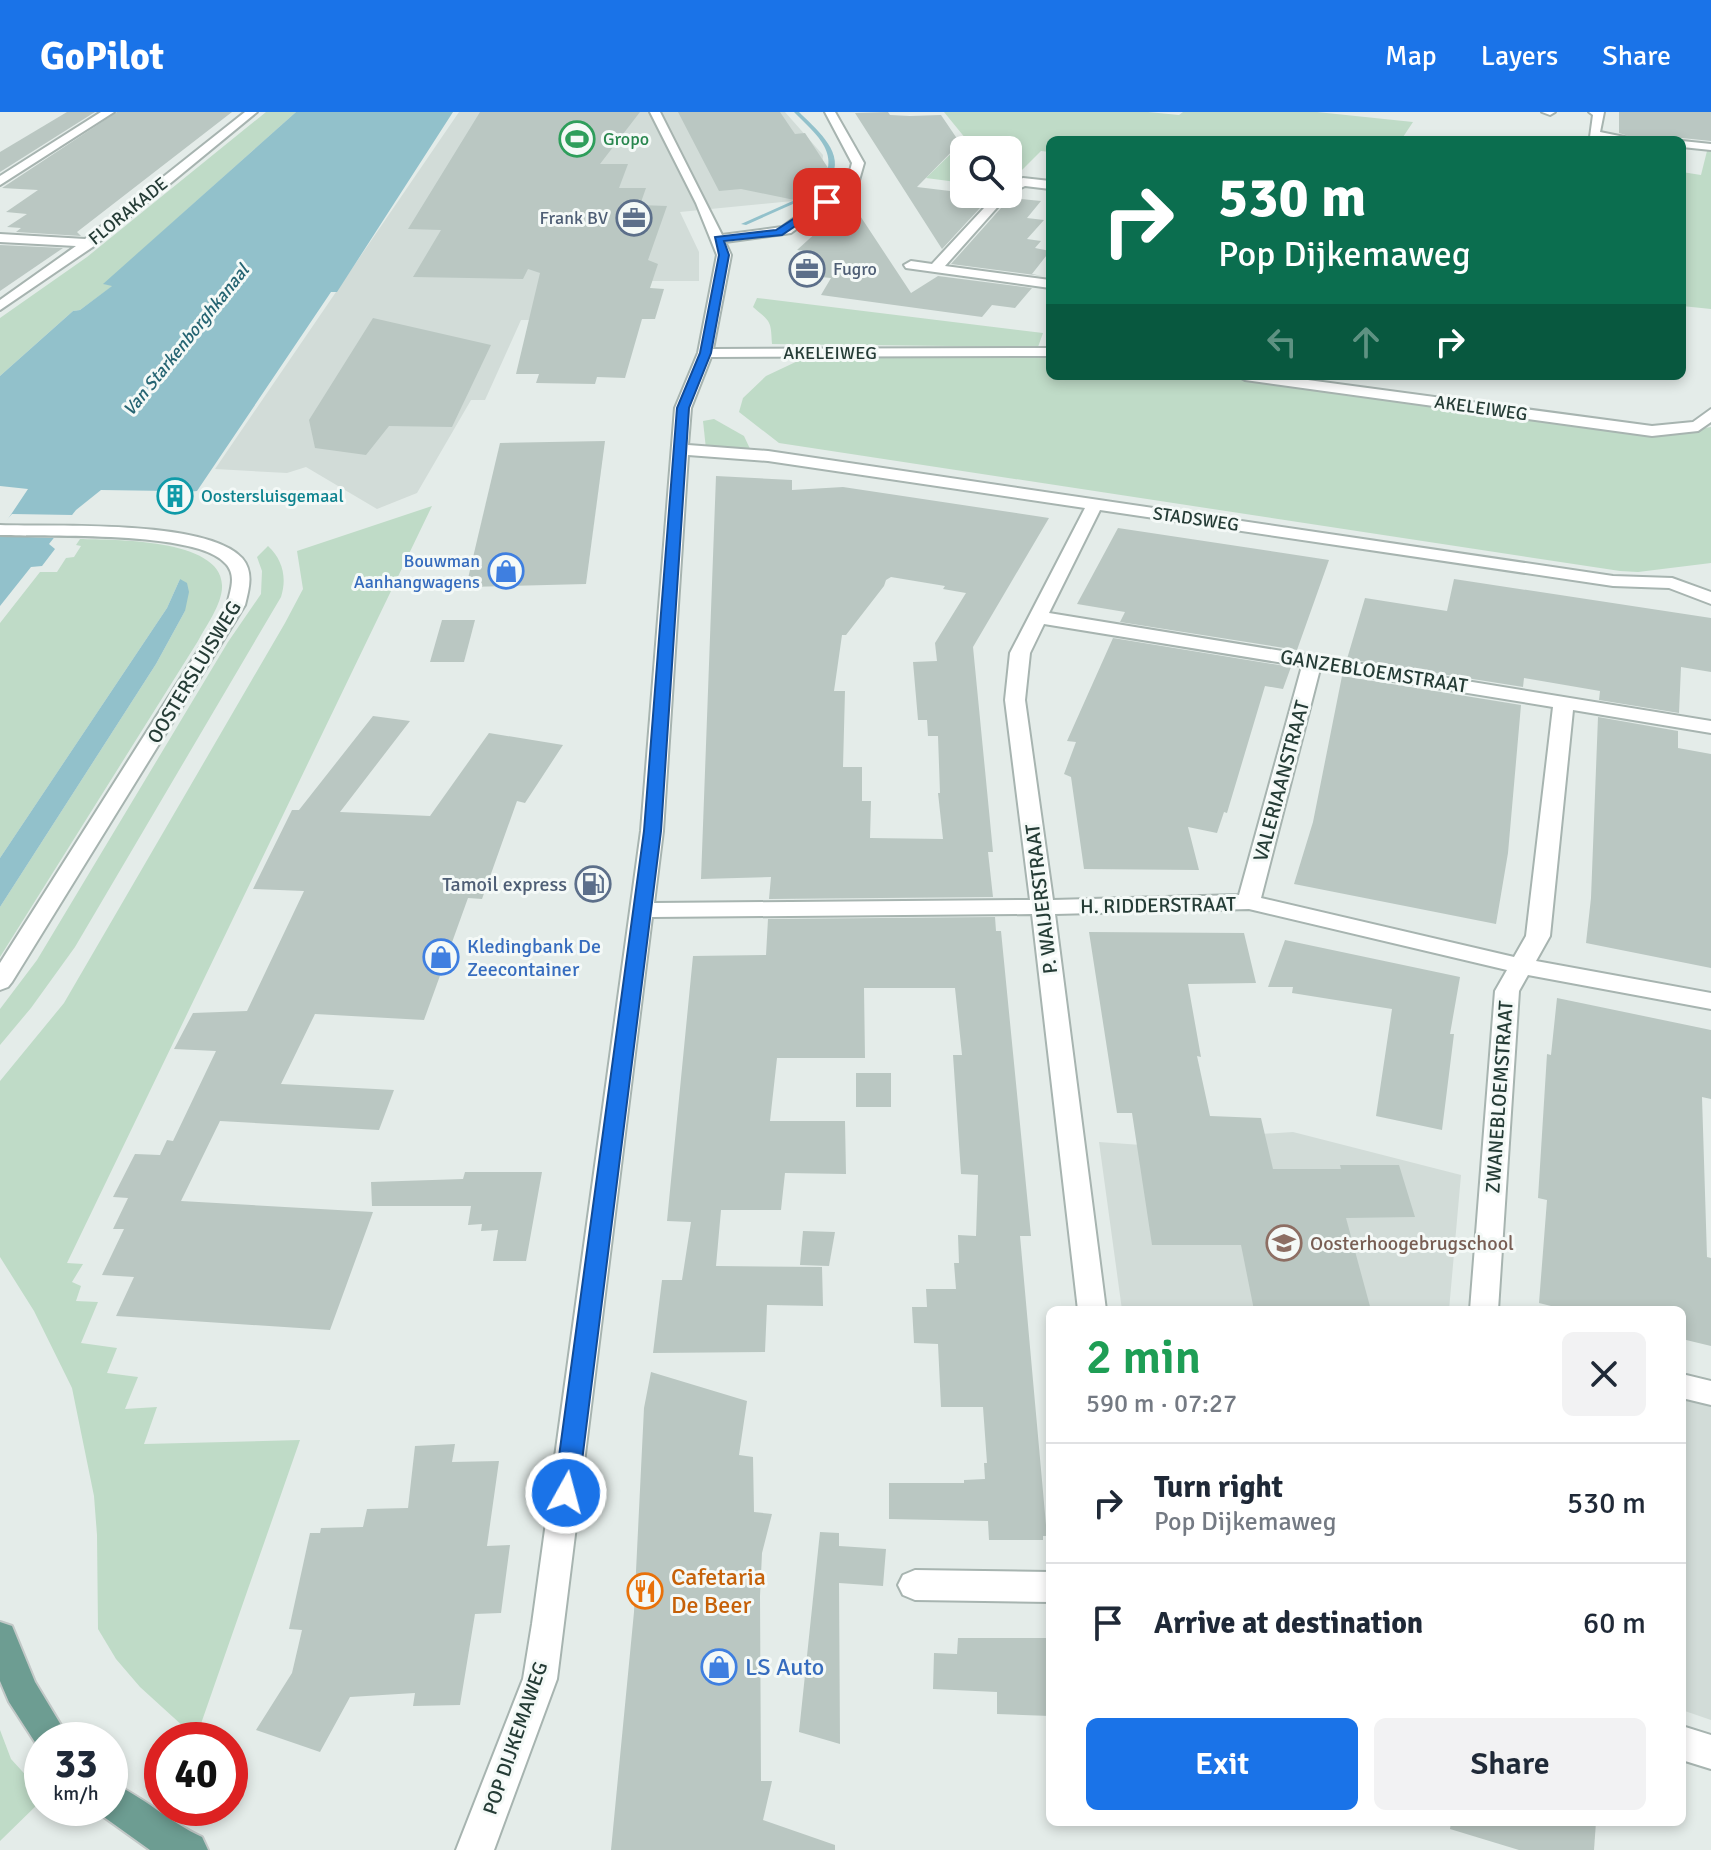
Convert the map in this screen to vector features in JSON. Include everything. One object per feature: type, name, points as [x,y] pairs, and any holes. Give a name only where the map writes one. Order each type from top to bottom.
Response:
[{"type":"main road","points":[[0,1637],[21,1691],[41,1722]]},
{"type":"main road","points":[[128,1813],[167,1840],[189,1850]]},
{"type":"street","points":[[0,181],[109,112]]},
{"type":"street","name":"FLORAKADE","points":[[0,306],[89,243],[252,112]]},
{"type":"street","points":[[655,112],[718,239],[786,230],[854,181],[858,163],[830,112]]},
{"type":"street","points":[[1597,112],[1594,135],[1602,136]]},
{"type":"street","points":[[1686,144],[1711,147]]},
{"type":"street","points":[[1022,183],[1046,185]]},
{"type":"street","points":[[934,269],[991,208]]},
{"type":"street","points":[[0,238],[89,243]]},
{"type":"street","name":"POP DIJKEMAWEG","points":[[475,1850],[540,1679],[652,831],[683,408],[705,353],[724,255],[718,239]]},
{"type":"street","points":[[911,265],[1046,283]]},
{"type":"street","name":"AKELEIWEG","points":[[705,353],[1046,352]]},
{"type":"street","name":"AKELEIWEG","points":[[1275,380],[1652,431],[1698,426],[1711,414]]},
{"type":"street","name":"STADSWEG","points":[[678,449],[768,456],[1594,578],[1672,583],[1711,599]]},
{"type":"street","name":"P. WAIJERSTRAAT","points":[[1092,1306],[1015,700],[1020,653],[1095,504]]},
{"type":"street","name":"OOSTERSLUISWEG","points":[[0,530],[161,535],[198,541],[235,562],[243,582],[236,605],[0,982]]},
{"type":"street","name":"GANZEBLOEMSTRAAT","points":[[1038,617],[1711,727]]},
{"type":"street","name":"VALERIAANSTRAAT","points":[[1249,902],[1313,660]]},
{"type":"street","name":"ZWANEBLOEMSTRAAT","points":[[1484,1306],[1507,991],[1538,936],[1564,701]]},
{"type":"street","name":"H. RIDDERSTRAAT","points":[[642,910],[1249,902],[1521,966],[1711,1001]]},
{"type":"street","points":[[1686,1387],[1711,1393]]},
{"type":"street","points":[[915,1585],[1046,1587]]},
{"type":"street","points":[[1686,1744],[1711,1752]]},
{"type":"shaded area","points":[[459,112],[785,112],[823,155],[821,183],[793,201],[680,212],[699,252],[699,281],[561,281],[535,320],[521,320],[485,400],[471,400],[417,493],[377,509],[306,467],[287,473],[215,469]]},
{"type":"shaded area","name":"Oosterhoogebrugschool","points":[[1293,1132],[1461,1175],[1449,1306],[1121,1306],[1099,1142],[1198,1149],[1213,1137]]},
{"type":"shaded area","points":[[1686,1397],[1711,1403],[1711,1720],[1686,1711]]},
{"type":"green space","points":[[266,112],[296,112],[104,284],[114,285],[80,310],[73,311],[0,376],[0,318],[87,257]]},
{"type":"green space","points":[[944,112],[1148,112],[1179,115],[1183,112],[1317,112],[1413,122],[1404,136],[1046,136],[1046,152],[1041,151],[1022,170],[1022,136],[964,136]]},
{"type":"green space","points":[[1707,151],[1711,151],[1711,309],[1686,306],[1686,173],[1701,175]]},
{"type":"green space","points":[[950,155],[950,181],[926,178]]},
{"type":"green space","points":[[757,298],[1043,333],[1038,347],[772,344],[768,322],[753,307]]},
{"type":"green space","points":[[1046,356],[1046,380],[1252,380],[1665,434],[1711,427],[1711,563],[1638,572],[1620,571],[779,443],[739,412],[743,398],[766,376],[802,359]]},
{"type":"green space","points":[[714,419],[744,436],[751,451],[706,449],[703,421]]},
{"type":"green space","points":[[432,506],[67,1263],[83,1264],[72,1282],[81,1286],[76,1301],[98,1302],[81,1343],[117,1348],[107,1373],[138,1377],[125,1409],[157,1407],[144,1444],[300,1440],[202,1722],[178,1722],[140,1687],[116,1659],[98,1629],[94,1496],[72,1388],[34,1311],[0,1257],[0,1081],[64,1003],[285,623],[303,589],[297,551]]},
{"type":"green space","points":[[80,539],[139,542],[185,550],[204,558],[217,570],[222,592],[198,641],[0,957],[0,907],[156,664],[185,611],[180,579],[167,608],[0,858],[0,623],[40,572],[57,572],[66,558],[74,557],[81,546],[76,545]]},
{"type":"green space","points":[[268,546],[282,570],[284,583],[281,597],[75,947],[0,1045],[0,1009],[37,960],[228,642],[261,594],[262,571],[257,557]]},
{"type":"green space","points":[[0,1730],[11,1759],[24,1773],[24,1818],[0,1841]]},
{"type":"water","name":"Van Starkenborghkanaal","points":[[296,112],[453,112],[337,292],[331,292],[197,491],[169,494],[170,491],[101,490],[76,510],[49,544],[55,549],[42,566],[31,567],[0,606],[0,531],[28,489],[0,486],[0,376],[73,311],[80,310],[112,286],[103,284]]},
{"type":"water","points":[[180,579],[187,583],[189,592],[185,611],[156,664],[0,907],[0,858],[167,608]]},
{"type":"pier","points":[[12,514],[73,515],[55,538],[0,536],[0,527]]},
{"type":"building","points":[[67,112],[95,112],[0,172],[0,152]]},
{"type":"building","points":[[117,112],[232,112],[77,232],[81,236],[16,232],[21,228],[7,227],[27,214],[6,212],[38,190],[2,188]]},
{"type":"building","points":[[480,112],[640,112],[600,164],[628,164],[619,188],[646,188],[640,205],[667,206],[648,260],[658,264],[650,288],[664,289],[655,319],[642,319],[625,378],[597,377],[595,384],[536,383],[539,374],[516,374],[540,273],[528,269],[523,279],[413,277],[441,230],[408,229]]},
{"type":"building","points":[[678,112],[780,112],[795,134],[805,133],[838,183],[809,203],[741,189],[719,191]]},
{"type":"building","points":[[1619,112],[1711,112],[1711,141],[1686,136],[1629,136],[1619,133]]},
{"type":"building","points":[[855,113],[941,115],[955,136],[950,136],[950,153],[917,187],[950,191],[950,208],[980,208],[942,249]]},
{"type":"building","points":[[847,196],[911,293],[938,276],[1032,288],[1015,308],[992,305],[982,317],[821,295],[831,278],[800,275],[814,252],[797,250],[841,210],[831,208]]},
{"type":"building","points":[[1022,199],[1041,201],[1027,218],[1044,220],[1027,239],[1041,241],[1035,248],[1046,250],[1046,256],[1032,274],[1042,276],[951,264],[1001,208],[1022,208]]},
{"type":"building","points":[[0,245],[63,248],[0,291]]},
{"type":"building","points":[[373,318],[491,345],[452,427],[389,426],[366,455],[315,448],[309,420]]},
{"type":"building","points":[[605,441],[586,584],[466,587],[500,443]]},
{"type":"building","points":[[716,476],[792,480],[792,490],[843,487],[1049,518],[973,647],[993,852],[988,852],[993,897],[769,899],[771,877],[701,879]],"holes":[[[891,577],[945,586],[943,589],[966,593],[935,643],[937,661],[913,662],[918,720],[927,720],[928,736],[938,736],[938,793],[943,839],[870,838],[871,801],[862,801],[862,767],[843,767],[845,691],[834,691],[842,635],[846,635]]]},
{"type":"building","points":[[1118,528],[1329,560],[1297,650],[1120,622],[1125,612],[1077,604]]},
{"type":"building","points":[[1454,579],[1711,618],[1711,672],[1681,667],[1679,713],[1599,700],[1600,691],[1524,678],[1523,687],[1347,659],[1365,598],[1447,611]]},
{"type":"building","points":[[442,620],[475,620],[464,662],[430,662]]},
{"type":"building","points":[[1113,638],[1291,667],[1283,689],[1265,686],[1227,813],[1224,812],[1217,833],[1188,827],[1199,870],[1084,869],[1071,777],[1064,774],[1076,742],[1067,741]]},
{"type":"building","points":[[1342,676],[1521,705],[1508,853],[1496,924],[1294,884],[1313,822]]},
{"type":"building","points":[[373,716],[410,721],[340,812],[430,816],[489,733],[563,745],[525,803],[517,801],[482,899],[468,898],[424,1020],[315,1014],[281,1084],[394,1090],[379,1130],[220,1121],[181,1201],[373,1212],[330,1330],[116,1316],[134,1277],[102,1275],[124,1229],[113,1229],[128,1198],[113,1197],[135,1154],[160,1155],[167,1140],[173,1141],[216,1051],[174,1049],[193,1013],[247,1011],[304,891],[253,889],[292,810],[299,810]]},
{"type":"building","points":[[1598,717],[1678,731],[1678,748],[1711,754],[1711,968],[1586,943],[1591,898]]},
{"type":"building","points":[[995,917],[996,931],[1001,931],[1031,1236],[1020,1236],[1046,1525],[1043,1540],[989,1540],[988,1521],[889,1519],[889,1483],[964,1483],[964,1480],[985,1479],[984,1463],[987,1463],[983,1407],[941,1407],[938,1344],[914,1343],[912,1307],[927,1307],[926,1289],[956,1289],[954,1263],[959,1263],[958,1235],[976,1236],[978,1175],[961,1174],[953,1055],[962,1055],[955,988],[864,988],[865,1058],[777,1058],[770,1121],[845,1121],[846,1174],[785,1173],[781,1210],[721,1210],[716,1266],[822,1267],[823,1306],[767,1305],[765,1352],[653,1353],[662,1280],[682,1280],[691,1222],[667,1221],[693,956],[766,955],[768,919]]},
{"type":"building","points":[[1089,932],[1244,933],[1256,983],[1188,984],[1201,1057],[1197,1056],[1210,1116],[1261,1118],[1273,1169],[1399,1165],[1415,1217],[1346,1218],[1370,1306],[1253,1306],[1241,1245],[1152,1245],[1132,1113],[1117,1113]]},
{"type":"building","points":[[1285,940],[1460,977],[1450,1034],[1454,1034],[1442,1130],[1376,1116],[1392,1009],[1292,993],[1293,987],[1268,987]]},
{"type":"building","points":[[1557,998],[1711,1030],[1711,1099],[1702,1097],[1707,1257],[1711,1258],[1711,1346],[1686,1340],[1686,1306],[1551,1306],[1539,1303],[1547,1200],[1538,1198],[1547,1054],[1551,1055]]},
{"type":"building","points":[[856,1073],[891,1073],[891,1107],[856,1107]]},
{"type":"building","points":[[465,1172],[542,1172],[526,1261],[493,1261],[498,1230],[481,1231],[482,1224],[468,1225],[471,1206],[372,1206],[371,1182],[463,1179]]},
{"type":"building","points":[[803,1231],[835,1232],[829,1266],[800,1265]]},
{"type":"building","points":[[651,1372],[747,1401],[739,1455],[753,1457],[754,1512],[772,1514],[762,1553],[760,1596],[761,1781],[772,1781],[763,1820],[835,1845],[835,1850],[611,1850],[634,1612],[644,1408]]},
{"type":"building","points":[[455,1444],[452,1462],[499,1461],[487,1546],[510,1545],[501,1613],[475,1614],[460,1705],[413,1706],[415,1693],[350,1697],[320,1752],[256,1730],[292,1673],[302,1630],[289,1629],[310,1533],[320,1533],[321,1528],[363,1527],[367,1509],[408,1508],[415,1446]]},
{"type":"building","points":[[820,1532],[839,1533],[839,1546],[886,1549],[883,1586],[839,1583],[840,1744],[799,1732]]},
{"type":"building","points":[[958,1638],[1046,1638],[1046,1716],[997,1714],[997,1692],[933,1689],[934,1653],[957,1654]]},
{"type":"building","points":[[1450,1826],[1596,1826],[1594,1850],[1519,1850],[1450,1829]]},
{"type":"waterway","points":[[796,112],[820,136],[831,155],[831,175],[824,185]]},
{"type":"waterway","points":[[744,224],[808,196]]},
{"type":"place","name":"Gropo","points":[[577,139]]},
{"type":"place","name":"Frank BV","points":[[634,218]]},
{"type":"place","name":"Fugro","points":[[807,269]]},
{"type":"place","name":"Oostersluisgemaal","points":[[175,496]]},
{"type":"place","name":"Bouwman Aanhangwagens","points":[[506,571]]},
{"type":"place","name":"Tamoil express","points":[[593,884]]},
{"type":"place","name":"Kledingbank De Zeecontainer","points":[[441,957]]},
{"type":"place","name":"Oosterhoogebrugschool","points":[[1284,1243]]},
{"type":"place","name":"Cafetaria De Beer","points":[[645,1591]]},
{"type":"place","name":"LS Auto","points":[[719,1667]]},
{"type":"route","points":[[566,1493],[652,831],[683,408],[705,353],[710,329],[724,255],[718,239],[778,233],[827,202]]}]
